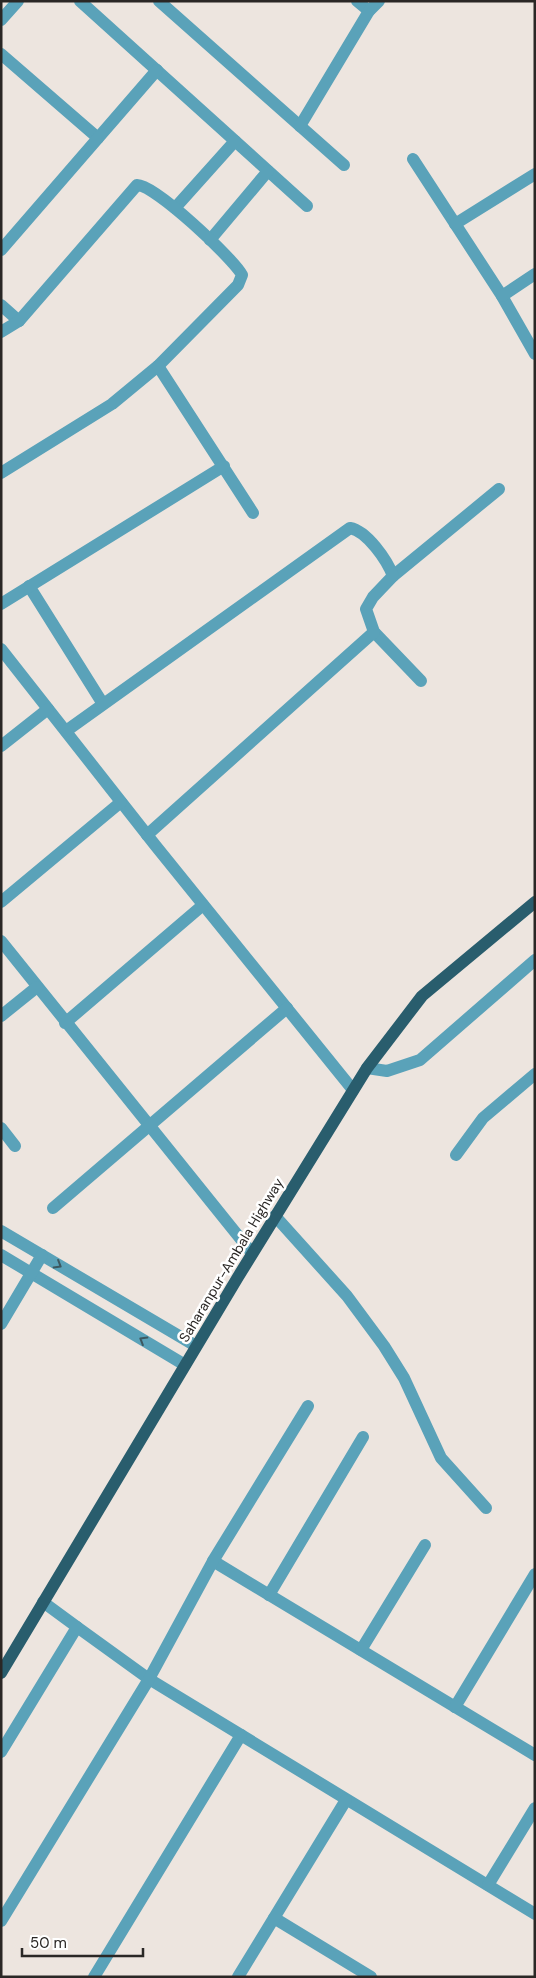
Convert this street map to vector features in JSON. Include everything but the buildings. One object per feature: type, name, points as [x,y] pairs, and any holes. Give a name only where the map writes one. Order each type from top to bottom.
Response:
[{"type":"main road","name":"Saharanpur-Ambala Highway","points":[[1,1673],[252,1253],[367,1068],[422,996],[535,902]]},
{"type":"street","points":[[1,20],[18,1]]},
{"type":"street","points":[[80,1],[306,206]]},
{"type":"street","points":[[159,1],[344,165]]},
{"type":"street","points":[[357,1],[369,11]]},
{"type":"street","points":[[300,126],[369,11],[379,1]]},
{"type":"street","points":[[1,54],[98,138]]},
{"type":"street","points":[[1,250],[157,70]]},
{"type":"street","points":[[175,208],[235,141]]},
{"type":"street","points":[[413,158],[502,296],[535,354]]},
{"type":"street","points":[[210,240],[268,171]]},
{"type":"street","points":[[455,224],[535,174]]},
{"type":"street","points":[[1,332],[20,321],[137,185],[147,186],[175,208],[240,270],[242,279],[158,366],[112,404],[1,473]]},
{"type":"street","points":[[502,296],[535,274]]},
{"type":"street","points":[[1,305],[20,321]]},
{"type":"street","points":[[158,366],[253,513]]},
{"type":"street","points":[[1,604],[224,466]]},
{"type":"street","points":[[421,681],[374,632],[366,608],[373,597],[393,576],[499,489]]},
{"type":"street","points":[[66,731],[350,528],[358,530],[369,541],[390,566],[393,576]]},
{"type":"street","points":[[29,586],[103,704]]},
{"type":"street","points":[[147,835],[374,632]]},
{"type":"street","points":[[1,649],[147,835],[353,1090]]},
{"type":"street","points":[[1,746],[48,709]]},
{"type":"street","points":[[1,902],[122,802]]},
{"type":"street","points":[[66,1023],[203,905]]},
{"type":"street","points":[[1,941],[252,1253]]},
{"type":"street","points":[[367,1068],[387,1071],[420,1060],[535,960]]},
{"type":"street","points":[[1,1016],[37,986]]},
{"type":"street","points":[[53,1208],[286,1008]]},
{"type":"street","points":[[456,1155],[483,1118],[535,1074]]},
{"type":"street","points":[[1,1128],[15,1146]]},
{"type":"street","points":[[275,1216],[347,1296],[384,1346],[404,1378],[441,1458],[486,1508]]},
{"type":"street","points":[[1,1231],[196,1346]]},
{"type":"street","points":[[1,1255],[185,1365]]},
{"type":"street","points":[[1,1324],[5,1309],[42,1255]]},
{"type":"street","points":[[1,1921],[149,1679],[213,1561],[308,1406]]},
{"type":"street","points":[[270,1595],[363,1437]]},
{"type":"street","points":[[361,1650],[425,1545]]},
{"type":"street","points":[[213,1561],[535,1755]]},
{"type":"street","points":[[455,1707],[535,1574]]},
{"type":"street","points":[[43,1602],[149,1679],[535,1914]]},
{"type":"street","points":[[1,1752],[77,1627]]},
{"type":"street","points":[[94,1977],[241,1734]]},
{"type":"street","points":[[238,1977],[346,1800]]},
{"type":"street","points":[[488,1886],[535,1808]]},
{"type":"street","points":[[274,1918],[371,1977]]}]
